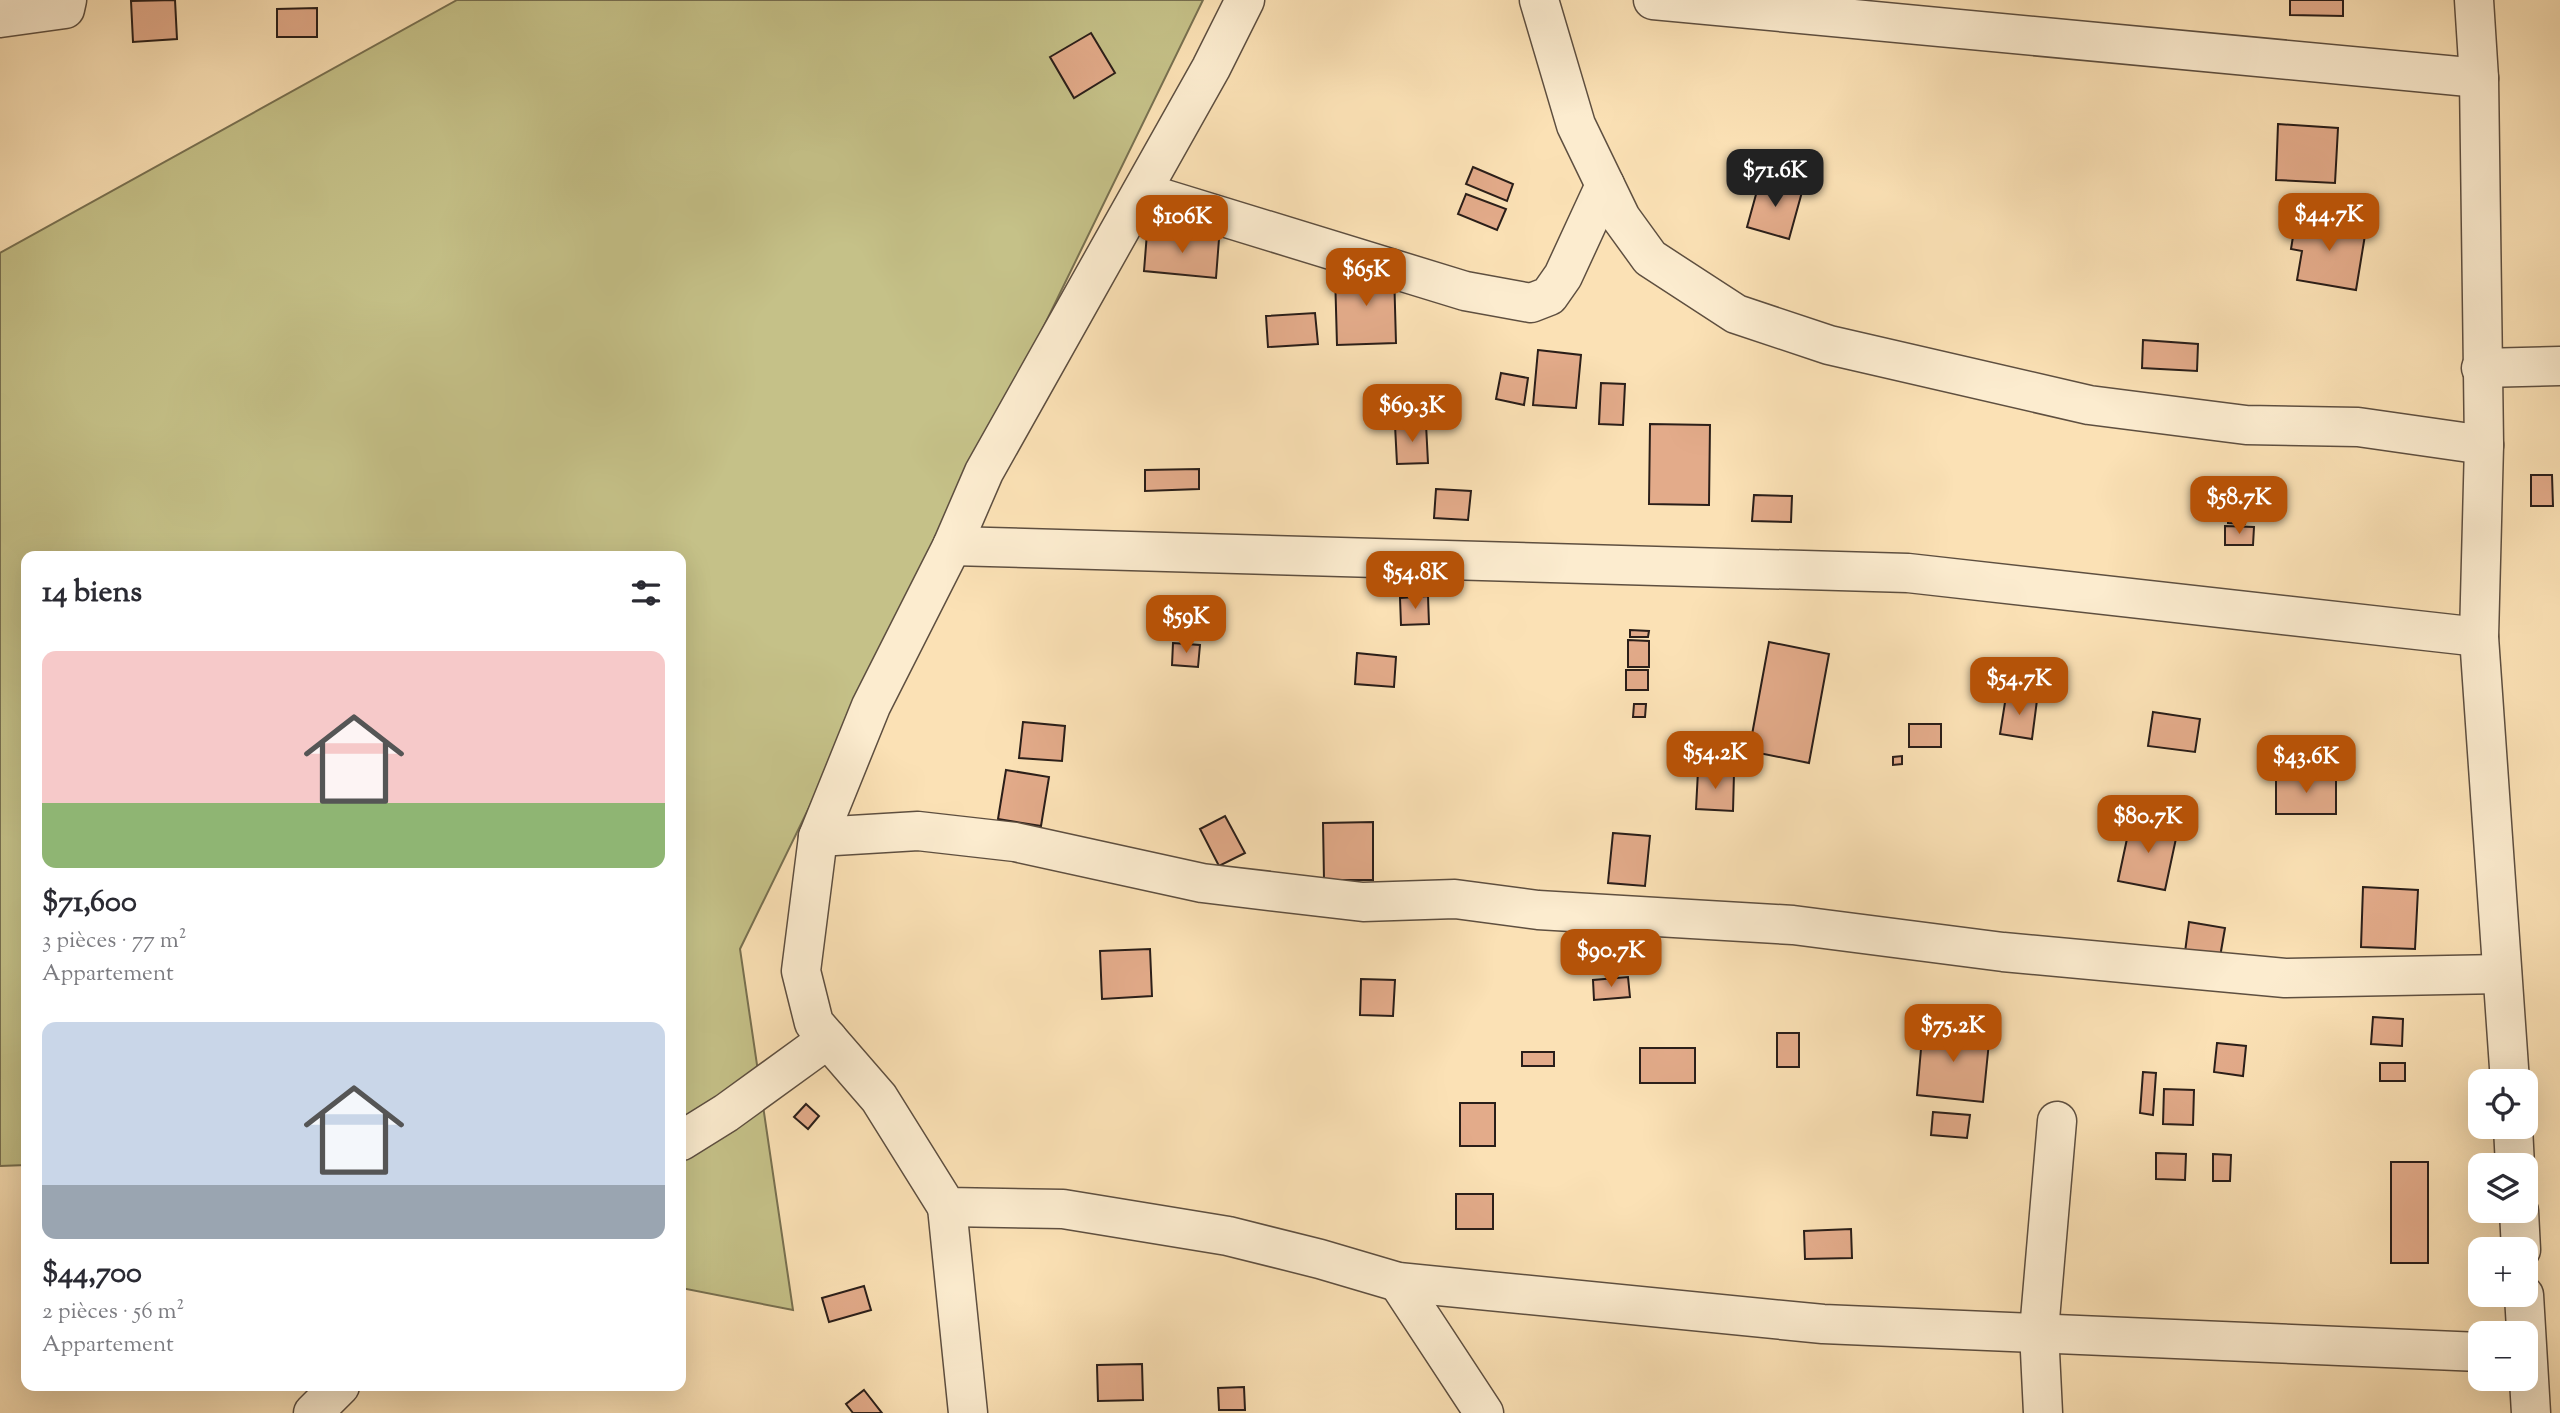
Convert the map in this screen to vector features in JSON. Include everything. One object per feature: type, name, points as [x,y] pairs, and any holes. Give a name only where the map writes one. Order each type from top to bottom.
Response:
[{"type":"street","points":[[968,1413],[947,1207],[879,1098],[814,1023],[801,971],[818,837],[871,706],[952,546],[984,471],[1142,192],[1245,0]]},
{"type":"street","points":[[1539,0],[1576,125],[1621,218],[1650,258],[1736,314],[1829,345],[2089,405],[2246,425],[2358,427],[2484,445]]},
{"type":"street","points":[[1653,0],[2479,78]]},
{"type":"street","points":[[2474,0],[2479,78],[2484,445],[2479,637],[2509,1069]]},
{"type":"street","points":[[0,18],[72,3]]},
{"type":"street","points":[[1142,192],[1465,291],[1531,303],[1549,296],[1563,276],[1605,185]]},
{"type":"street","points":[[2481,368],[2560,366]]},
{"type":"street","points":[[952,546],[1908,573],[2479,637]]},
{"type":"street","points":[[818,837],[918,831],[1015,842],[1202,883],[1363,902],[1455,899],[1538,910],[1793,925],[2003,952],[2285,978],[2502,974]]},
{"type":"street","points":[[686,1139],[828,1039]]},
{"type":"street","points":[[2043,1413],[2039,1331],[2057,1121]]},
{"type":"street","points":[[947,1207],[1063,1209],[1090,1213],[1227,1237],[1320,1259],[1398,1282],[1823,1324],[2039,1331],[2468,1351]]},
{"type":"street","points":[[1398,1282],[1483,1413]]},
{"type":"street","points":[[313,1413],[335,1391]]},
{"type":"street","points":[[2531,1413],[2534,1391]]},
{"type":"shaded area","points":[[457,0],[1203,0],[740,949],[793,1310],[686,1289],[686,551],[21,551],[21,1165],[0,1166],[0,253]]},
{"type":"building","points":[[175,0],[177,39],[133,42],[131,1]]},
{"type":"building","points":[[2290,0],[2343,0],[2343,16],[2290,15]]},
{"type":"building","points":[[317,8],[317,37],[277,37],[277,9]]},
{"type":"building","points":[[1091,33],[1115,73],[1074,98],[1050,57]]},
{"type":"building","points":[[2278,124],[2338,128],[2335,183],[2276,180]]},
{"type":"building","points":[[1473,167],[1513,184],[1507,201],[1466,184]]},
{"type":"building","points":[[1760,180],[1802,192],[1789,239],[1747,227]]},
{"type":"building","points":[[1466,194],[1506,209],[1497,230],[1458,214]]},
{"type":"building","points":[[2296,218],[2366,229],[2356,290],[2297,280],[2302,251],[2291,249]]},
{"type":"building","points":[[1147,233],[1219,239],[1216,278],[1144,271]]},
{"type":"building","points":[[1394,271],[1396,343],[1337,345],[1335,273]]},
{"type":"building","points":[[1315,313],[1318,344],[1268,347],[1266,316]]},
{"type":"building","points":[[2143,340],[2198,344],[2197,371],[2142,368]]},
{"type":"building","points":[[1538,350],[1581,355],[1576,408],[1533,405]]},
{"type":"building","points":[[1501,373],[1528,378],[1524,405],[1496,399]]},
{"type":"building","points":[[1601,383],[1625,384],[1623,425],[1599,424]]},
{"type":"building","points":[[1426,424],[1428,463],[1397,464],[1395,425]]},
{"type":"building","points":[[1650,424],[1710,425],[1709,505],[1649,504]]},
{"type":"building","points":[[1199,469],[1199,489],[1145,491],[1145,470]]},
{"type":"building","points":[[2531,475],[2552,475],[2553,506],[2531,506]]},
{"type":"building","points":[[1436,489],[1471,491],[1468,520],[1434,518]]},
{"type":"building","points":[[1754,495],[1792,496],[1791,522],[1752,521]]},
{"type":"building","points":[[2228,512],[2245,513],[2245,524],[2228,523]]},
{"type":"building","points":[[2225,526],[2254,527],[2253,545],[2225,545]]},
{"type":"building","points":[[1428,596],[1429,624],[1401,625],[1400,598]]},
{"type":"building","points":[[1630,630],[1649,631],[1648,637],[1630,637]]},
{"type":"building","points":[[1628,640],[1649,641],[1649,667],[1628,667]]},
{"type":"building","points":[[1769,642],[1829,654],[1809,763],[1749,751]]},
{"type":"building","points":[[1173,643],[1200,645],[1198,667],[1172,665]]},
{"type":"building","points":[[1357,653],[1396,657],[1394,687],[1355,684]]},
{"type":"building","points":[[1626,670],[1648,670],[1648,690],[1626,690]]},
{"type":"building","points":[[2006,696],[2037,700],[2032,739],[2000,734]]},
{"type":"building","points":[[1634,704],[1646,704],[1645,717],[1633,717]]},
{"type":"building","points":[[2153,712],[2200,719],[2195,752],[2148,746]]},
{"type":"building","points":[[1023,722],[1065,726],[1062,761],[1019,758]]},
{"type":"building","points":[[1909,724],[1941,724],[1941,747],[1909,747]]},
{"type":"building","points":[[1902,756],[1902,764],[1893,765],[1893,757]]},
{"type":"building","points":[[1006,770],[1049,777],[1041,826],[998,819]]},
{"type":"building","points":[[1698,771],[1734,773],[1733,811],[1696,809]]},
{"type":"building","points":[[2276,776],[2336,776],[2336,814],[2276,814]]},
{"type":"building","points":[[1225,816],[1245,853],[1219,866],[1200,829]]},
{"type":"building","points":[[2131,820],[2178,829],[2165,890],[2118,881]]},
{"type":"building","points":[[1373,822],[1373,880],[1324,880],[1323,823]]},
{"type":"building","points":[[1613,833],[1650,836],[1645,886],[1608,883]]},
{"type":"building","points":[[2363,887],[2418,890],[2415,949],[2361,947]]},
{"type":"building","points":[[2189,922],[2225,928],[2220,957],[2185,952]]},
{"type":"building","points":[[1150,949],[1152,996],[1102,999],[1100,951]]},
{"type":"building","points":[[1628,977],[1630,997],[1594,1000],[1593,980]]},
{"type":"building","points":[[1361,979],[1395,980],[1393,1016],[1360,1015]]},
{"type":"building","points":[[2373,1017],[2403,1019],[2402,1046],[2371,1044]]},
{"type":"building","points":[[1923,1026],[1990,1032],[1983,1102],[1917,1095]]},
{"type":"building","points":[[1777,1033],[1799,1033],[1799,1067],[1777,1067]]},
{"type":"building","points":[[2217,1043],[2246,1046],[2243,1076],[2214,1072]]},
{"type":"building","points":[[1640,1048],[1695,1048],[1695,1083],[1640,1083]]},
{"type":"building","points":[[1522,1052],[1554,1052],[1554,1066],[1522,1066]]},
{"type":"building","points":[[2380,1063],[2405,1063],[2405,1081],[2380,1081]]},
{"type":"building","points":[[2143,1072],[2156,1073],[2153,1115],[2140,1113]]},
{"type":"building","points":[[2164,1089],[2194,1090],[2193,1125],[2163,1124]]},
{"type":"building","points":[[1460,1103],[1495,1103],[1495,1146],[1460,1146]]},
{"type":"building","points":[[806,1104],[819,1116],[808,1129],[794,1117]]},
{"type":"building","points":[[1933,1112],[1970,1115],[1967,1138],[1931,1135]]},
{"type":"building","points":[[2156,1153],[2186,1154],[2185,1180],[2156,1179]]},
{"type":"building","points":[[2213,1154],[2231,1155],[2230,1181],[2213,1181]]},
{"type":"building","points":[[2391,1162],[2428,1162],[2428,1263],[2391,1263]]},
{"type":"building","points":[[1456,1194],[1493,1194],[1493,1229],[1456,1229]]},
{"type":"building","points":[[1851,1229],[1852,1258],[1805,1259],[1804,1231]]},
{"type":"building","points":[[864,1286],[871,1310],[829,1322],[822,1298]]},
{"type":"building","points":[[1142,1364],[1143,1400],[1098,1401],[1097,1365]]},
{"type":"building","points":[[1244,1387],[1245,1410],[1219,1410],[1218,1388]]},
{"type":"building","points":[[864,1390],[882,1413],[853,1413],[846,1404]]}]
